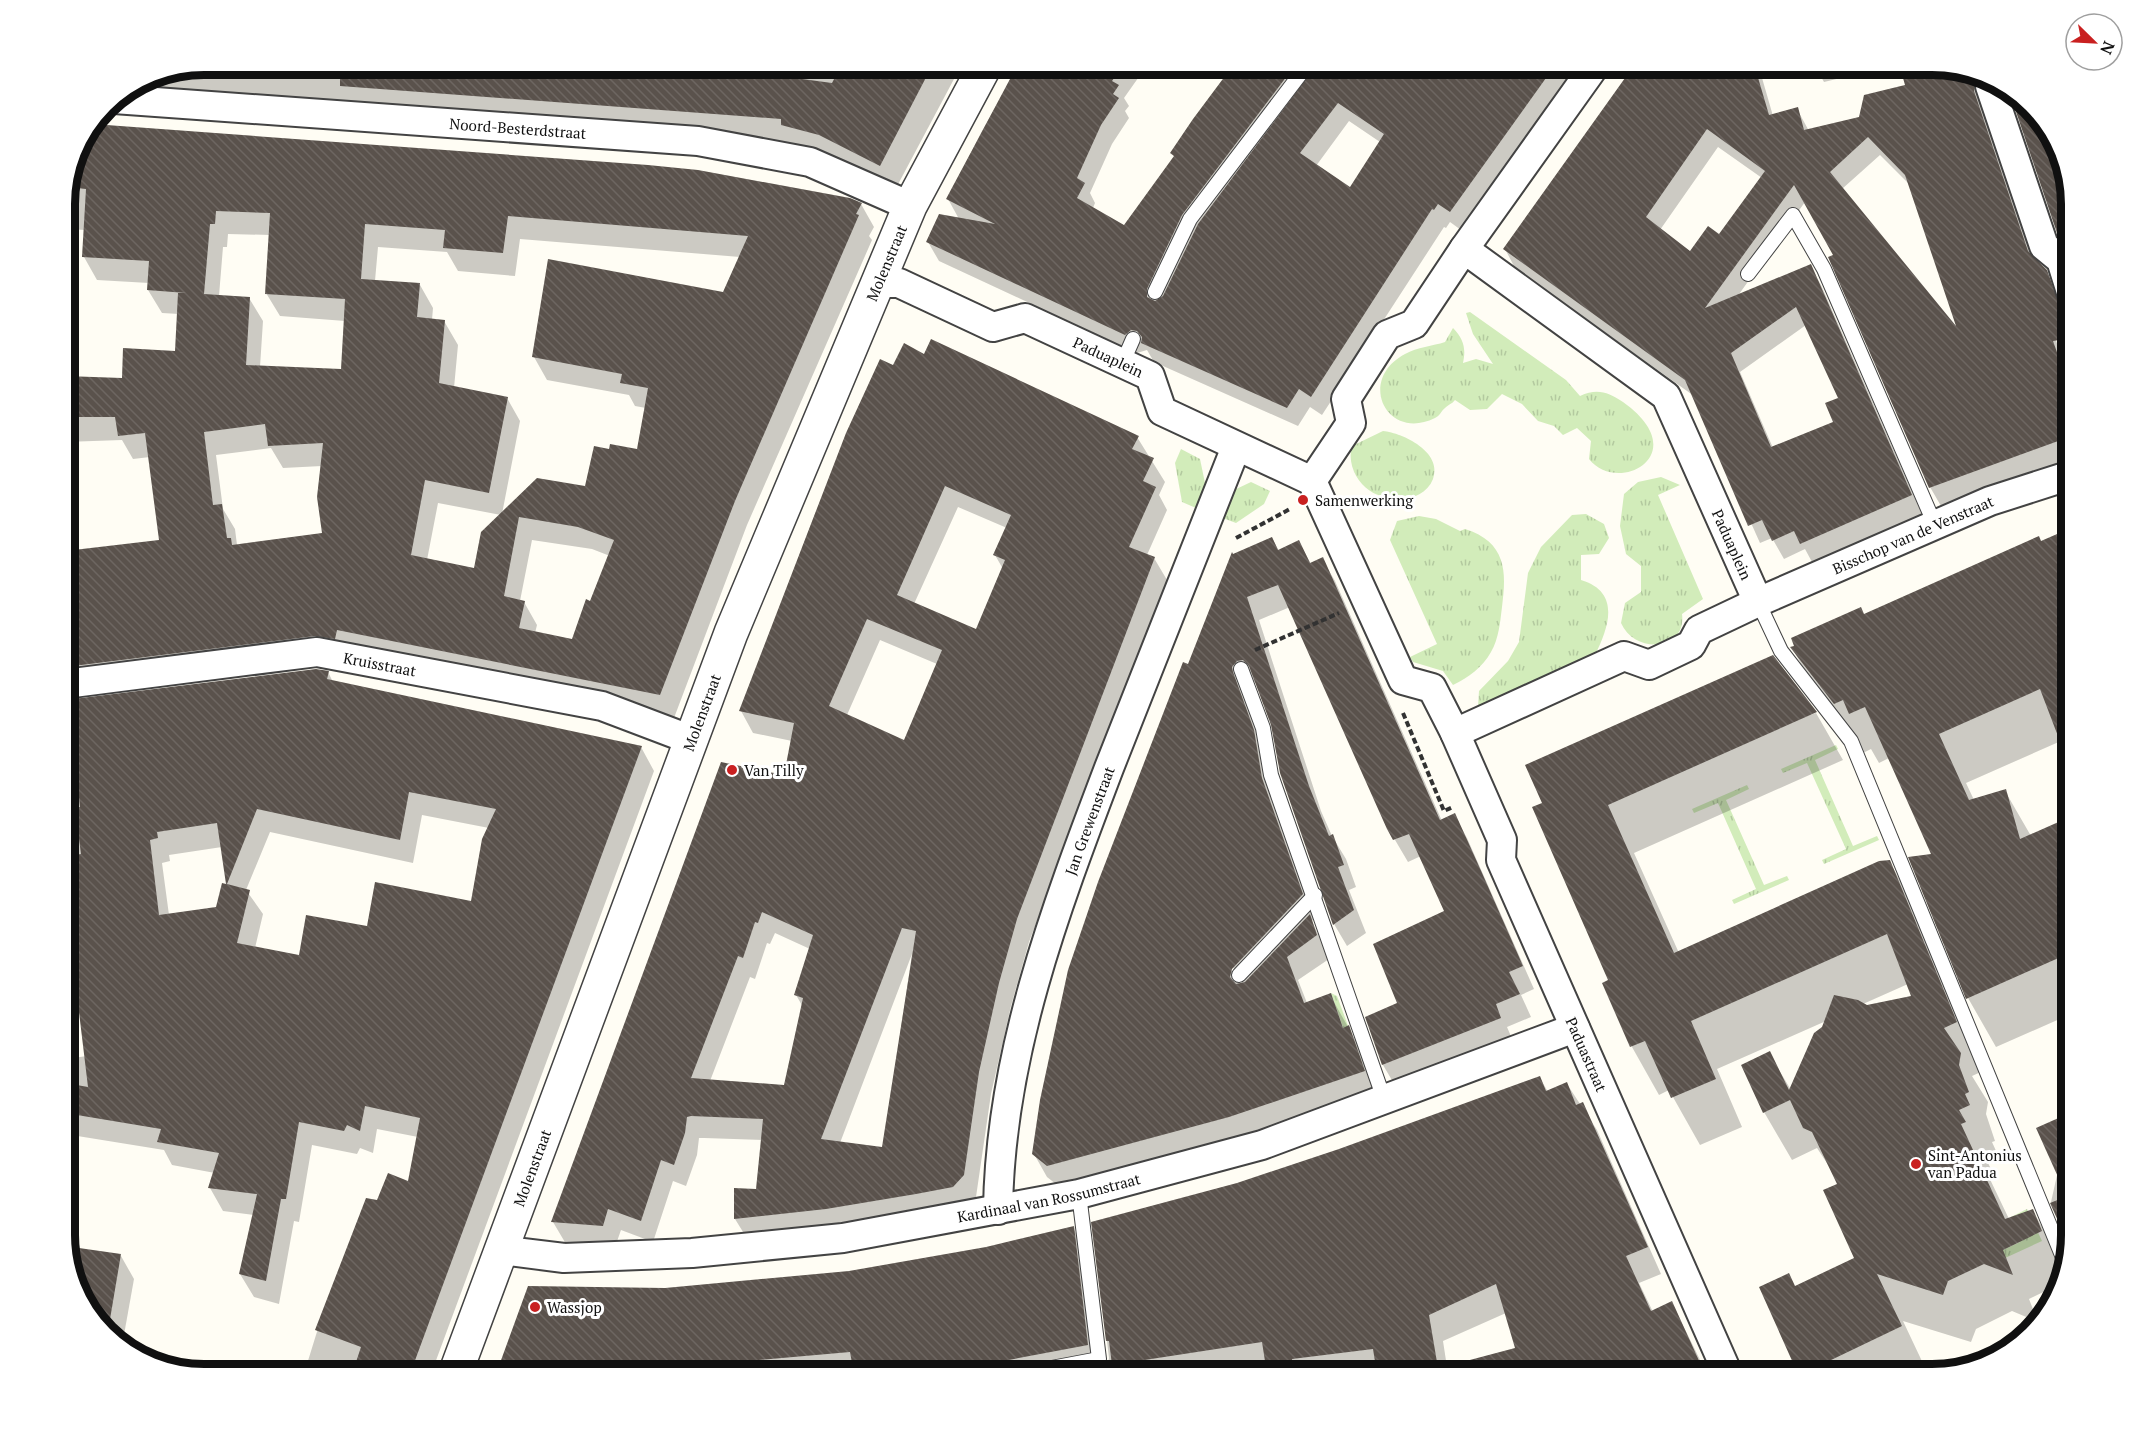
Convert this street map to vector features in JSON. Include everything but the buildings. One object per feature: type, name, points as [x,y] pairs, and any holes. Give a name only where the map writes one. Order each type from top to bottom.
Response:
[{"type":"street","name":"Molenstraat","points":[[459,1364],[730,633],[910,206],[980,75]]},
{"type":"street","points":[[1588,75],[1464,249],[1414,324],[1387,334],[1346,399],[1351,423],[1318,492],[1403,680],[1432,688],[1455,733],[1624,656],[1649,665],[1691,645],[1698,630],[1758,602]]},
{"type":"street","points":[[1991,89],[2044,246],[2061,260]]},
{"type":"street","name":"Noord-Besterdstraat","points":[[128,100],[698,141],[810,162],[910,206]]},
{"type":"street","name":"Paduaplein","points":[[1464,249],[1666,396],[1758,602]]},
{"type":"street","name":"Paduaplein","points":[[879,283],[899,282],[993,327],[1024,318],[1128,351],[1150,376],[1162,411],[1236,447],[1318,492]]},
{"type":"street","name":"Jan Grewenstraat","points":[[998,1210],[999,1168],[1019,1040],[1042,949],[1064,887],[1236,447]]},
{"type":"street","name":"Bisschop van de Venstraat","points":[[1758,602],[1990,501],[2061,478]]},
{"type":"street","name":"Kruisstraat","points":[[75,683],[316,652],[602,706],[689,739]]},
{"type":"street","name":"Paduastraat","points":[[1455,733],[1502,840],[1501,860],[1724,1364]]},
{"type":"street","name":"Kardinaal van Rossumstraat","points":[[500,1250],[564,1258],[692,1253],[843,1238],[1079,1194],[1262,1144],[1575,1028]]},
{"type":"lane","points":[[1155,292],[1190,219],[1300,75]]},
{"type":"lane","points":[[1748,274],[1793,215],[1824,269],[1935,525]]},
{"type":"lane","points":[[1758,602],[1781,651],[1851,741],[2060,1250]]},
{"type":"lane","points":[[1241,669],[1263,728],[1271,775],[1315,895],[1384,1099]]},
{"type":"lane","points":[[1239,975],[1315,895]]},
{"type":"lane","points":[[1073,1364],[1099,1359],[1079,1194]]},
{"type":"path","points":[[1202,532],[1229,542],[1318,492]]},
{"type":"path","points":[[1241,669],[1248,654],[1367,601]]},
{"type":"green space","points":[[1470,312],[1566,380],[1580,396],[1602,392],[1623,402],[1644,421],[1653,438],[1652,453],[1644,464],[1632,471],[1617,473],[1602,469],[1589,459],[1591,441],[1577,428],[1563,435],[1554,426],[1538,421],[1522,404],[1502,394],[1487,409],[1470,410],[1455,400],[1437,417],[1418,423],[1403,422],[1391,415],[1384,405],[1380,392],[1382,378],[1390,365],[1405,354],[1445,342],[1453,328],[1463,344],[1463,363],[1476,359],[1493,364],[1473,334],[1466,313]]},
{"type":"green space","points":[[1383,431],[1410,440],[1427,452],[1432,460],[1435,469],[1433,479],[1420,494],[1399,499],[1378,495],[1362,484],[1356,476],[1351,461],[1352,446]]},
{"type":"green space","points":[[1181,449],[1200,459],[1205,483],[1196,508],[1182,502],[1175,463]]},
{"type":"green space","points":[[1661,477],[1680,485],[1658,495],[1703,599],[1682,614],[1677,636],[1669,642],[1648,644],[1628,633],[1621,623],[1625,603],[1641,592],[1641,566],[1626,554],[1620,526],[1624,494],[1638,482]]},
{"type":"green space","points":[[1251,482],[1270,491],[1264,504],[1236,523],[1220,517],[1232,491]]},
{"type":"green space","points":[[1586,514],[1604,524],[1609,538],[1599,554],[1581,555],[1581,580],[1594,586],[1607,602],[1607,622],[1595,655],[1478,707],[1479,691],[1508,661],[1519,642],[1528,573],[1541,547],[1572,515]]},
{"type":"green space","points":[[1419,516],[1436,519],[1460,531],[1465,529],[1479,535],[1489,542],[1501,559],[1504,581],[1502,607],[1494,647],[1479,667],[1453,685],[1443,671],[1413,662],[1410,657],[1437,644],[1390,540],[1397,521]]},
{"type":"green space","points":[[1836,745],[1838,749],[1815,760],[1853,846],[1877,836],[1879,840],[1824,864],[1822,860],[1846,849],[1807,763],[1783,773],[1781,769]]},
{"type":"green space","points":[[1747,785],[1749,789],[1726,800],[1764,885],[1787,876],[1789,880],[1734,904],[1732,900],[1756,889],[1718,803],[1694,813],[1692,809]]},
{"type":"green space","points":[[1331,993],[1337,996],[1363,1066],[1359,1073]]},
{"type":"green space","points":[[2027,1209],[2042,1241],[2003,1259],[2003,1250],[2020,1242],[2011,1217]]},
{"type":"place","name":"Samenwerking","points":[[1303,500]]},
{"type":"place","name":"Van Tilly","points":[[732,770]]},
{"type":"place","name":"Sint-Antonius van Padua","points":[[1916,1164]]},
{"type":"place","name":"Wassjop","points":[[535,1307]]}]
